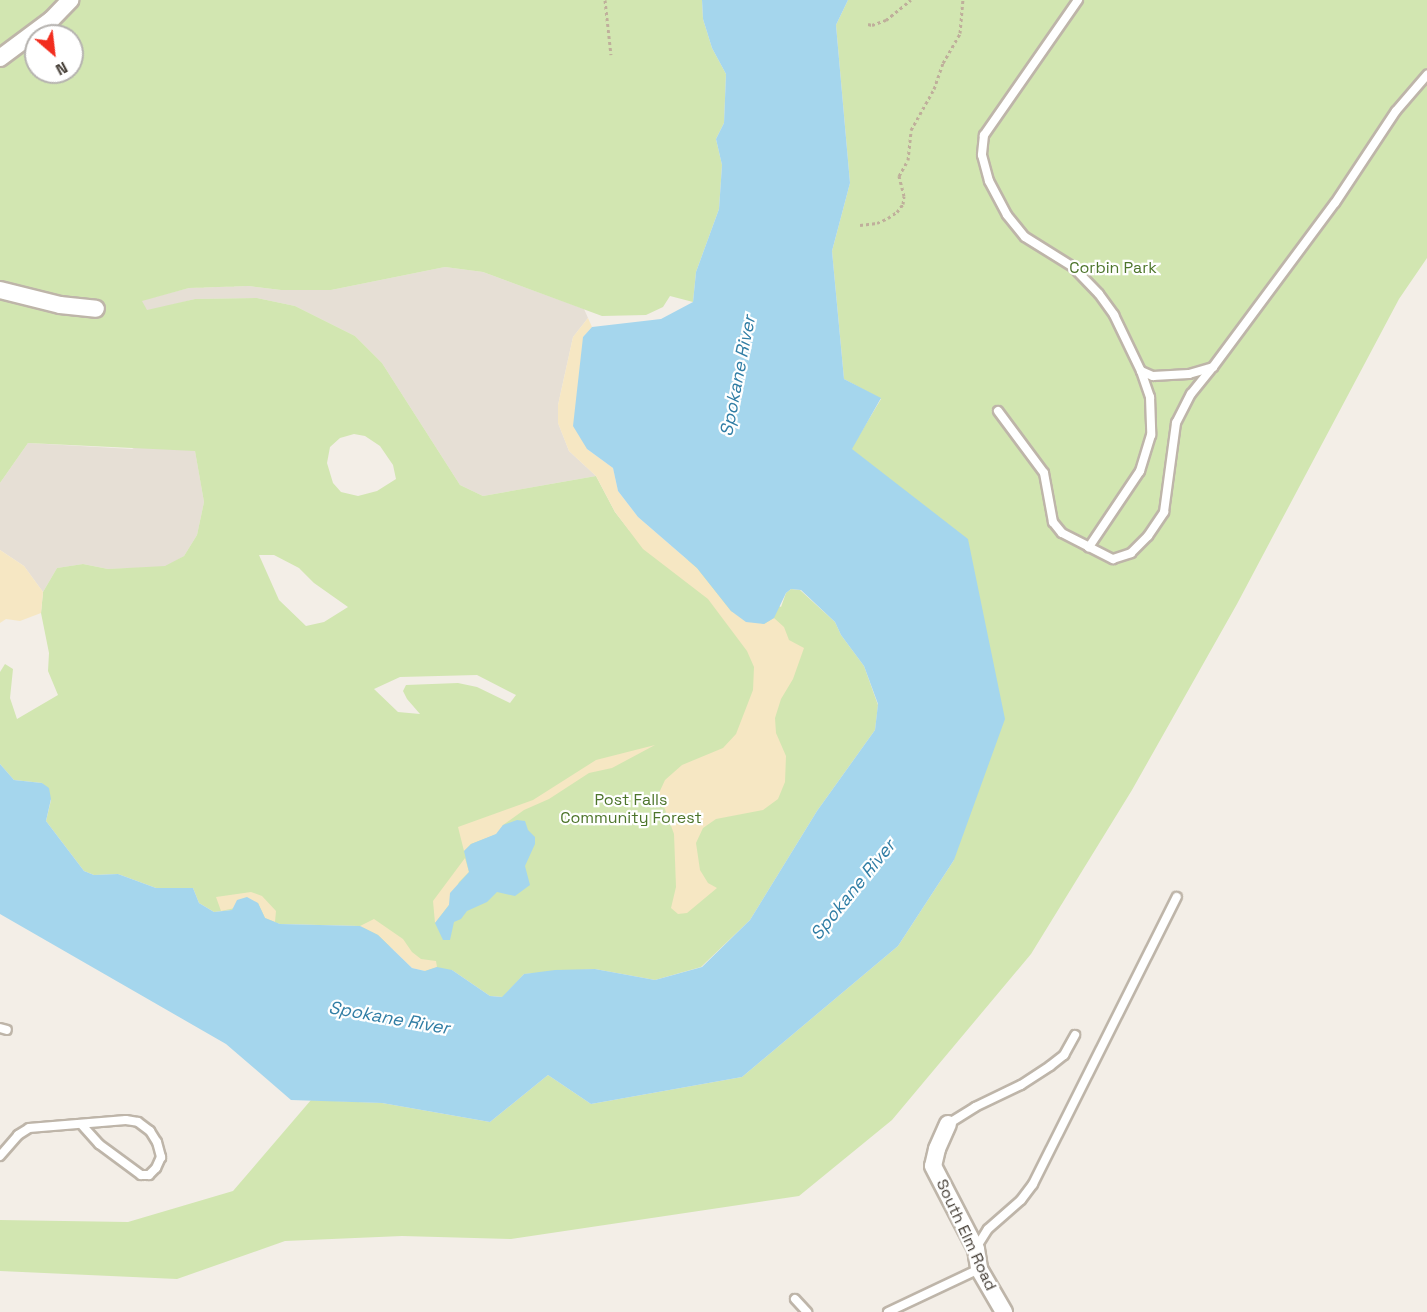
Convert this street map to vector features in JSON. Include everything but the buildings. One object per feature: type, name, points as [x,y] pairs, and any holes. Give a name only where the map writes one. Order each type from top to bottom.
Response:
[{"type":"street","points":[[0,58],[51,20],[70,0]]},
{"type":"street","points":[[0,290],[60,305],[96,309]]},
{"type":"street","name":"South Elm Road","points":[[948,1124],[937,1149],[933,1166],[976,1249],[979,1269],[1004,1312]]},
{"type":"lane","points":[[1078,0],[984,135],[982,155],[989,181],[1007,215],[1025,237],[1073,267],[1099,294],[1113,315],[1141,371],[1150,397],[1151,435],[1140,471],[1089,547]]},
{"type":"lane","points":[[998,411],[1044,473],[1053,522],[1062,533],[1113,559],[1131,553],[1148,536],[1164,512],[1176,423],[1191,394],[1335,202],[1396,111],[1427,75]]},
{"type":"lane","points":[[1141,371],[1153,376],[1197,373],[1213,367]]},
{"type":"lane","points":[[976,1249],[980,1238],[1021,1200],[1033,1184],[1177,897]]},
{"type":"lane","points":[[948,1124],[975,1107],[1021,1085],[1050,1066],[1064,1055],[1075,1035]]},
{"type":"lane","points":[[0,1156],[18,1135],[29,1128],[126,1120],[138,1122],[150,1131],[157,1142],[161,1157],[156,1168],[149,1175],[141,1175],[99,1144],[82,1125]]},
{"type":"lane","points":[[888,1312],[979,1269]]},
{"type":"lane","points":[[795,1299],[807,1312]]},
{"type":"path","points":[[606,0],[610,55]]},
{"type":"path","points":[[868,24],[872,26],[885,20],[910,0]]},
{"type":"path","points":[[860,225],[888,219],[903,204],[904,196],[898,176],[908,160],[911,130],[934,89],[943,63],[960,33],[963,0]]},
{"type":"shaded area","points":[[445,267],[483,272],[584,309],[588,318],[573,337],[558,405],[558,423],[569,451],[596,476],[483,496],[460,485],[382,363],[355,336],[295,306],[257,298],[195,299],[152,310],[115,313],[132,323],[152,366],[162,381],[184,401],[190,422],[204,502],[197,535],[184,556],[165,567],[108,569],[83,564],[57,568],[43,592],[24,566],[0,550],[0,483],[28,443],[132,449],[166,430],[175,419],[171,403],[145,375],[128,336],[119,325],[98,316],[100,303],[127,304],[189,288],[249,286],[281,290],[331,290]]},
{"type":"green space","name":"Post Falls Community Forest","points":[[0,0],[702,0],[703,19],[712,48],[726,74],[724,123],[716,139],[722,165],[719,209],[696,272],[693,302],[670,296],[663,307],[646,315],[602,316],[483,272],[445,267],[331,290],[281,290],[249,286],[189,288],[142,301],[147,310],[195,299],[257,298],[295,306],[355,336],[382,363],[460,485],[483,496],[596,476],[615,512],[629,530],[781,607],[786,593],[791,589],[800,590],[835,622],[841,635],[864,666],[878,705],[875,730],[817,811],[750,920],[701,967],[655,980],[595,969],[524,974],[503,997],[490,996],[452,970],[425,971],[360,926],[280,924],[232,910],[214,912],[199,903],[193,888],[156,888],[118,874],[94,875],[84,871],[46,821],[51,800],[42,783],[14,780],[0,764],[0,672],[5,664],[13,669],[10,698],[17,719],[58,695],[48,671],[49,653],[41,613],[43,592],[57,568],[83,564],[108,569],[165,566],[184,556],[197,535],[204,502],[195,451],[28,443],[0,483]],"holes":[[[354,434],[365,436],[380,446],[393,465],[396,479],[377,491],[358,496],[341,492],[333,483],[327,463],[330,447],[340,438]],[[259,555],[274,555],[299,568],[314,583],[348,607],[324,622],[306,626],[279,600]],[[477,675],[516,695],[510,703],[477,687],[458,683],[406,685],[403,691],[420,714],[398,712],[374,689],[400,677]]]},
{"type":"green space","name":"Corbin Park","points":[[848,0],[1427,0],[1427,258],[1399,299],[1237,604],[1132,790],[1031,954],[892,1120],[799,1196],[511,1239],[402,1236],[285,1241],[177,1279],[0,1271],[0,1220],[128,1222],[233,1191],[311,1100],[382,1103],[490,1122],[548,1075],[591,1104],[742,1077],[898,946],[954,860],[968,540],[851,449],[881,399],[844,379],[832,251],[850,183],[836,25]]},
{"type":"sand","points":[[588,318],[592,327],[583,337],[587,449],[613,468],[618,491],[638,517],[697,568],[731,611],[764,624],[774,618],[784,627],[789,640],[804,648],[775,718],[776,733],[786,756],[785,782],[778,799],[763,810],[716,819],[703,828],[696,843],[700,870],[708,883],[717,888],[687,913],[678,914],[671,908],[676,887],[674,834],[659,793],[665,780],[682,765],[723,748],[736,734],[753,690],[754,667],[747,651],[708,599],[643,549],[615,512],[596,476],[569,451],[558,423],[558,405],[573,337]]},
{"type":"sand","points":[[0,550],[24,566],[43,592],[41,613],[20,621],[6,619],[0,623]]},
{"type":"sand","points":[[655,745],[612,768],[589,773],[549,799],[524,810],[503,825],[497,834],[471,844],[464,851],[458,827],[533,800],[596,760]]},
{"type":"sand","points":[[465,858],[469,872],[459,882],[449,905],[435,923],[433,901]]},
{"type":"sand","points":[[251,892],[262,896],[276,911],[275,922],[265,918],[258,903],[221,911],[216,897]]},
{"type":"sand","points":[[374,919],[403,939],[412,952],[421,959],[436,961],[437,967],[425,971],[412,968],[378,935],[360,926]]},
{"type":"water","name":"Spokane River","points":[[702,0],[848,0],[836,25],[850,183],[832,251],[844,379],[881,398],[852,449],[968,539],[1005,719],[954,860],[898,946],[742,1077],[591,1104],[548,1075],[490,1122],[382,1103],[291,1100],[226,1044],[0,914],[0,764],[14,780],[42,783],[49,788],[51,799],[46,821],[84,871],[94,875],[118,874],[156,888],[193,888],[199,903],[214,912],[232,910],[237,900],[247,897],[258,903],[265,918],[280,924],[360,926],[378,935],[412,968],[425,971],[437,967],[452,970],[490,996],[502,997],[524,974],[555,970],[595,969],[655,980],[702,967],[750,920],[817,811],[875,730],[878,704],[864,666],[841,635],[835,622],[801,590],[791,589],[786,593],[774,618],[764,624],[746,622],[731,611],[697,568],[638,517],[618,491],[613,468],[587,449],[573,426],[583,337],[592,327],[661,319],[693,302],[696,272],[719,209],[722,165],[716,139],[724,123],[726,74],[712,48],[703,19]]},
{"type":"water","points":[[517,820],[525,821],[528,830],[535,837],[535,844],[525,866],[530,885],[515,896],[497,892],[487,902],[467,911],[461,919],[454,922],[450,940],[443,940],[435,923],[449,905],[450,893],[469,872],[464,851],[471,844],[496,834],[503,825]]}]
